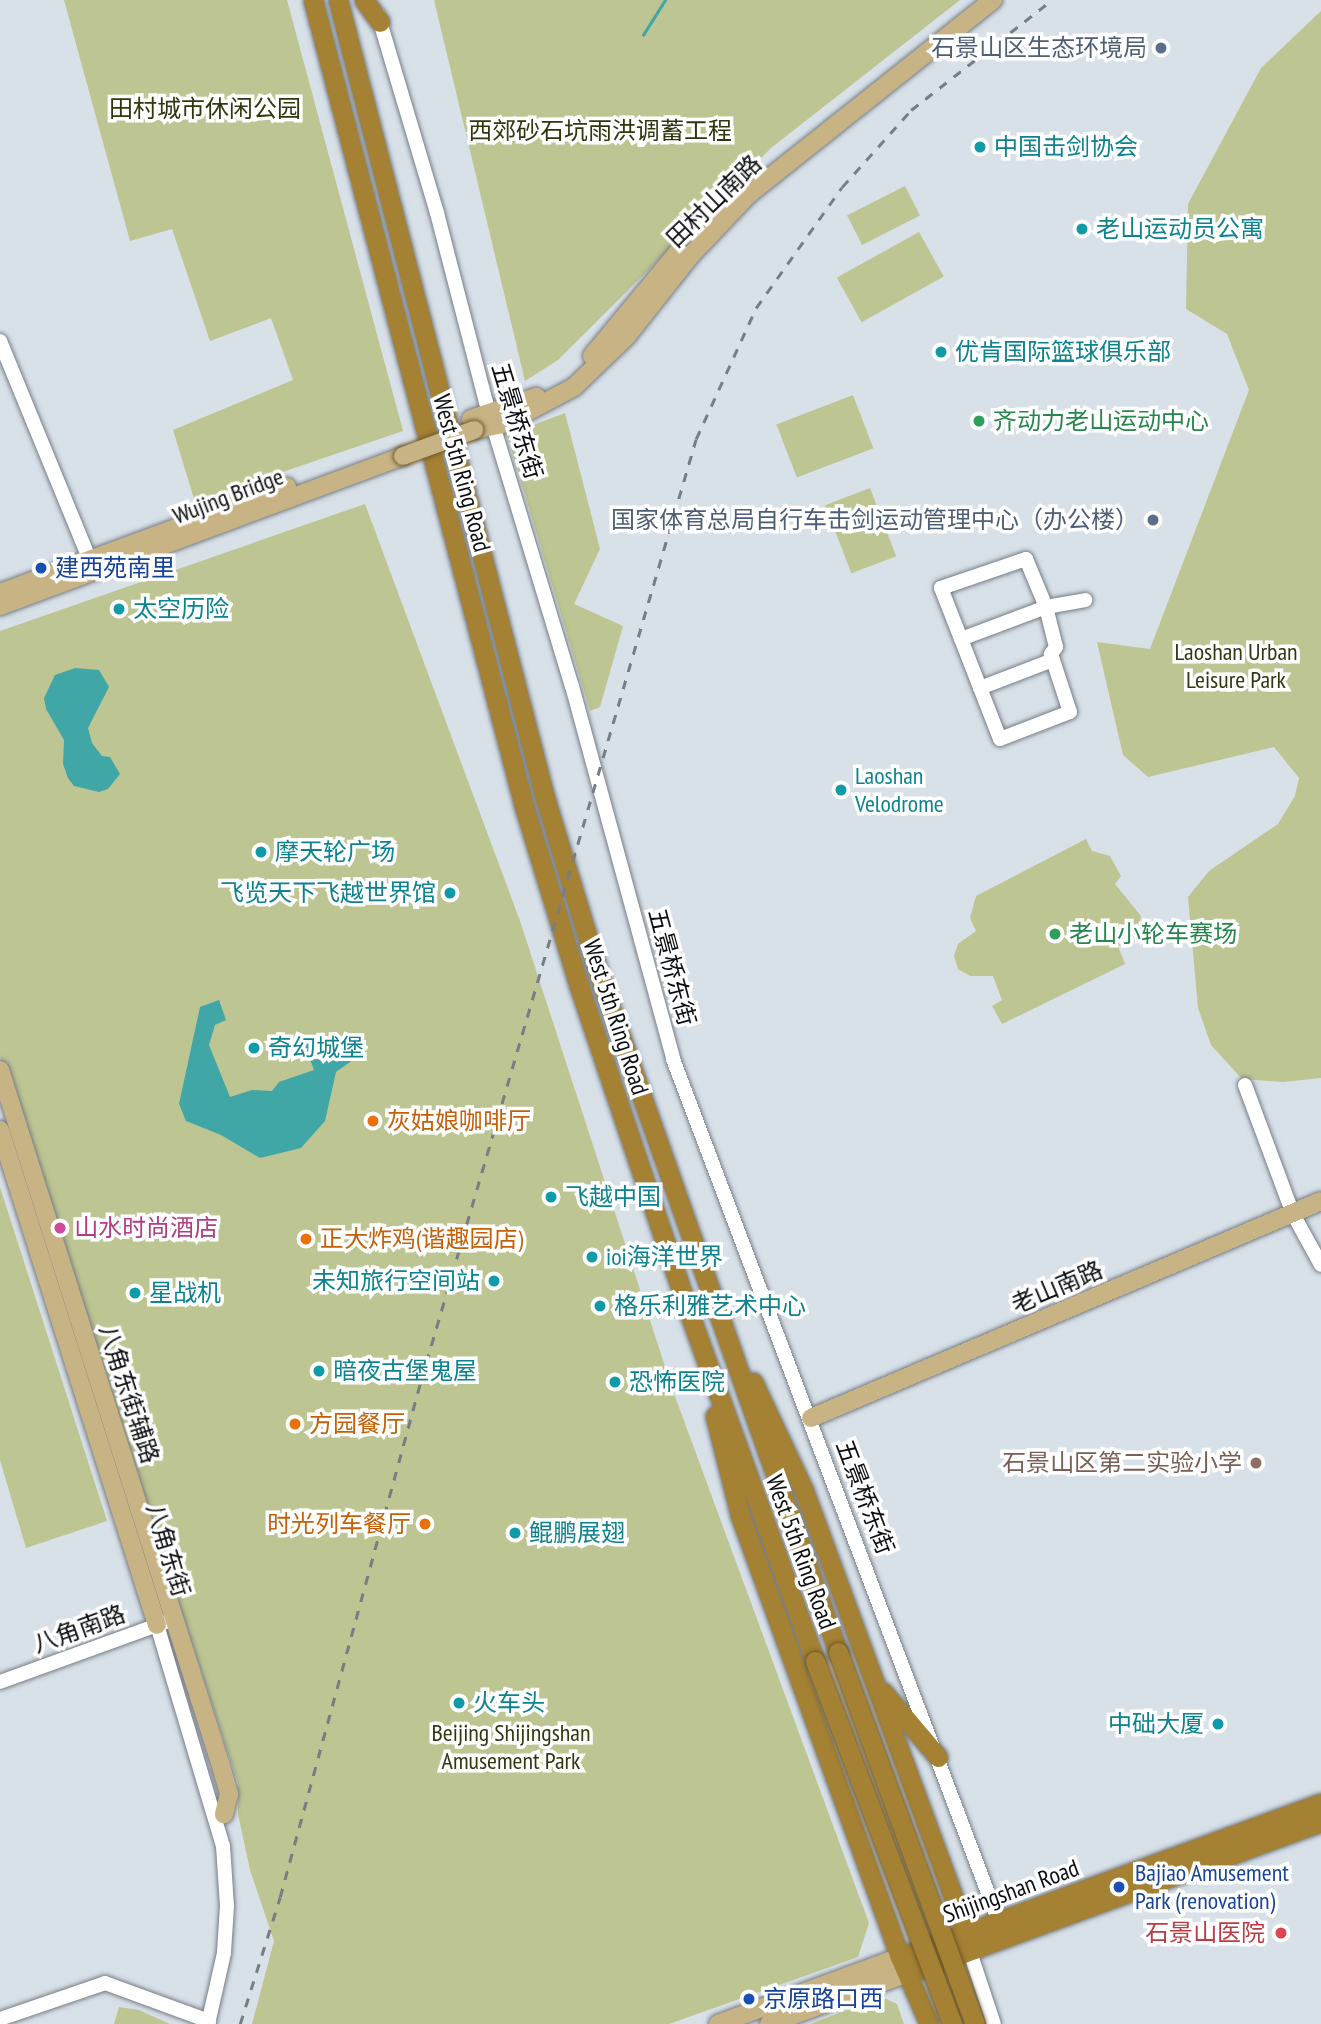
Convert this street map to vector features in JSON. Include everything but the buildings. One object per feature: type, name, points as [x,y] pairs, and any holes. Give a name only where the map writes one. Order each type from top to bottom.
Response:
[{"type":"highway","name":"West 5th Ring Road","points":[[313,0],[524,806],[579,986],[687,1307],[815,1661],[952,2024]]},
{"type":"highway","name":"West 5th Ring Road","points":[[338,0],[545,798],[600,978],[838,1652],[975,2024]]},
{"type":"highway","points":[[365,0],[380,22]]},
{"type":"highway","points":[[700,1266],[804,1491],[967,1942]]},
{"type":"highway","points":[[687,1307],[740,1515],[904,1968],[920,2024]]},
{"type":"highway","points":[[873,1680],[939,1757]]},
{"type":"highway","name":"Shijingshan Road","points":[[967,1942],[999,1922],[1321,1803]]},
{"type":"highway","name":"Shijingshan Road","points":[[904,1968],[967,1942],[1321,1822]]},
{"type":"highway","points":[[904,1968],[929,2024]]},
{"type":"main road","name":"田村山南路","points":[[492,421],[543,394],[568,377],[598,350],[662,271],[737,190],[974,0]]},
{"type":"main road","name":"田村山南路","points":[[472,425],[547,405],[598,367],[691,254],[749,194],[993,0]]},
{"type":"main road","name":"Wujing Bridge","points":[[0,593],[472,425]]},
{"type":"main road","name":"Wujing Bridge","points":[[0,606],[402,450]]},
{"type":"main road","points":[[0,1070],[11,1147]]},
{"type":"main road","name":"八角东街","points":[[0,1099],[11,1147],[165,1622],[223,1814]]},
{"type":"main road","name":"八角东街","points":[[0,1130],[11,1147]]},
{"type":"main road","name":"老山南路","points":[[811,1418],[1321,1201]]},
{"type":"main road","name":"Shijingshan Road","points":[[718,2024],[904,1968]]},
{"type":"main road","name":"Shijingshan Road","points":[[769,2024],[904,1968]]},
{"type":"street","name":"五景桥东街","points":[[374,0],[492,421],[572,686],[673,1059],[811,1418],[999,1922]]},
{"type":"street","points":[[0,341],[90,560]]},
{"type":"street","points":[[1026,559],[1046,607],[1056,647],[1053,660],[1070,712],[1000,739],[941,588],[1026,559]]},
{"type":"street","points":[[961,639],[1046,607],[1085,600]]},
{"type":"street","points":[[980,688],[1053,660]]},
{"type":"street","points":[[1245,1084],[1293,1214],[1321,1265]]},
{"type":"street","name":"八角南路","points":[[0,1682],[165,1622]]},
{"type":"street","name":"八角东街","points":[[165,1622],[223,1846],[228,1906],[224,1953],[211,2023]]},
{"type":"street","name":"八角东街","points":[[211,2023],[233,1950],[235,1917],[232,1860],[223,1814]]},
{"type":"street","points":[[967,1942],[994,2024]]},
{"type":"street","points":[[0,2019],[105,1983],[211,2023]]},
{"type":"green space","name":"田村城市休闲公园","points":[[64,0],[287,0],[403,431],[195,502],[173,430],[293,380],[271,318],[210,341],[172,229],[130,241]]},
{"type":"green space","name":"西郊砂石坑雨洪调蓄工程","points":[[434,0],[960,0],[771,148],[558,360],[525,381]]},
{"type":"green space","name":"Laoshan Urban Leisure Park","points":[[1321,11],[1321,1078],[1283,1082],[1242,1079],[1211,1045],[1198,1008],[1188,897],[1209,871],[1278,824],[1295,796],[1299,778],[1274,747],[1148,777],[1123,755],[1097,642],[1150,649],[1249,390],[1227,334],[1186,309],[1188,204],[1261,68]]},
{"type":"green space","points":[[905,186],[920,215],[862,245],[847,216]]},
{"type":"green space","points":[[919,232],[944,277],[862,322],[837,278]]},
{"type":"green space","points":[[853,395],[873,448],[797,478],[776,424]]},
{"type":"green space","points":[[565,413],[600,549],[574,604],[623,626],[600,707],[590,711],[507,435]]},
{"type":"green space","points":[[870,488],[896,556],[851,573],[825,505]]},
{"type":"green space","name":"Beijing Shijingshan Amusement Park","points":[[365,504],[520,921],[673,1391],[869,1923],[858,1957],[669,2024],[252,2024],[274,1941],[250,1870],[238,1814],[238,1783],[0,1058],[0,631]]},
{"type":"green space","name":"老山小轮车赛场","points":[[1086,839],[1092,851],[1110,856],[1121,876],[1115,884],[1141,916],[1137,936],[1118,946],[1125,964],[1002,1024],[992,1006],[1002,1000],[993,976],[970,976],[958,969],[954,956],[958,944],[976,931],[970,918],[976,896]]},
{"type":"green space","points":[[0,1187],[107,1521],[26,1548],[0,1460]]},
{"type":"green space","points":[[882,1997],[897,2004],[904,2024],[810,2024]]},
{"type":"green space","points":[[119,2007],[139,2010],[170,2024],[114,2024]]},
{"type":"water","points":[[75,668],[99,670],[109,687],[88,728],[92,743],[102,756],[110,757],[120,774],[108,789],[99,792],[74,786],[68,778],[63,764],[64,740],[46,709],[44,698],[55,675]]},
{"type":"water","points":[[219,1000],[226,1020],[215,1025],[209,1045],[230,1097],[252,1090],[272,1091],[279,1082],[314,1070],[303,1040],[316,1037],[312,1052],[320,1060],[331,1057],[330,1040],[353,1048],[357,1057],[336,1072],[325,1121],[301,1148],[260,1158],[221,1135],[186,1121],[179,1104],[200,1007]]},
{"type":"waterway","points":[[643,35],[665,0]]},
{"type":"railway","points":[[240,2024],[280,1897],[421,1380],[696,439],[756,308],[842,187],[911,110],[1052,0]]},
{"type":"place","name":"石景山区生态环境局","points":[[1161,48]]},
{"type":"place","name":"中国击剑协会","points":[[980,147]]},
{"type":"place","name":"老山运动员公寓","points":[[1082,229]]},
{"type":"place","name":"优肯国际篮球俱乐部","points":[[941,352]]},
{"type":"place","name":"齐动力老山运动中心","points":[[979,421]]},
{"type":"place","name":"国家体育总局自行车击剑运动管理中心（办公楼）","points":[[1153,520]]},
{"type":"place","name":"建西苑南里","points":[[41,568]]},
{"type":"place","name":"太空历险","points":[[119,609]]},
{"type":"place","name":"Laoshan Velodrome","points":[[841,790]]},
{"type":"place","name":"摩天轮广场","points":[[261,852]]},
{"type":"place","name":"飞览天下飞越世界馆","points":[[450,893]]},
{"type":"place","name":"老山小轮车赛场","points":[[1055,934]]},
{"type":"place","name":"奇幻城堡","points":[[254,1048]]},
{"type":"place","name":"灰姑娘咖啡厅","points":[[373,1121]]},
{"type":"place","name":"飞越中国","points":[[551,1197]]},
{"type":"place","name":"山水时尚酒店","points":[[60,1228]]},
{"type":"place","name":"正大炸鸡(谐趣园店)","points":[[306,1239]]},
{"type":"place","name":"ioi海洋世界","points":[[592,1257]]},
{"type":"place","name":"未知旅行空间站","points":[[494,1281]]},
{"type":"place","name":"星战机","points":[[135,1293]]},
{"type":"place","name":"格乐利雅艺术中心","points":[[600,1306]]},
{"type":"place","name":"暗夜古堡鬼屋","points":[[319,1371]]},
{"type":"place","name":"恐怖医院","points":[[615,1382]]},
{"type":"place","name":"方园餐厅","points":[[295,1424]]},
{"type":"place","name":"石景山区第二实验小学","points":[[1256,1463]]},
{"type":"place","name":"时光列车餐厅","points":[[425,1524]]},
{"type":"place","name":"鲲鹏展翅","points":[[515,1533]]},
{"type":"place","name":"火车头","points":[[459,1703]]},
{"type":"place","name":"中础大厦","points":[[1218,1724]]},
{"type":"place","name":"Bajiao Amusement Park (renovation)","points":[[1119,1887]]},
{"type":"place","name":"石景山医院","points":[[1281,1933]]},
{"type":"place","name":"京原路口西","points":[[749,1999]]}]
